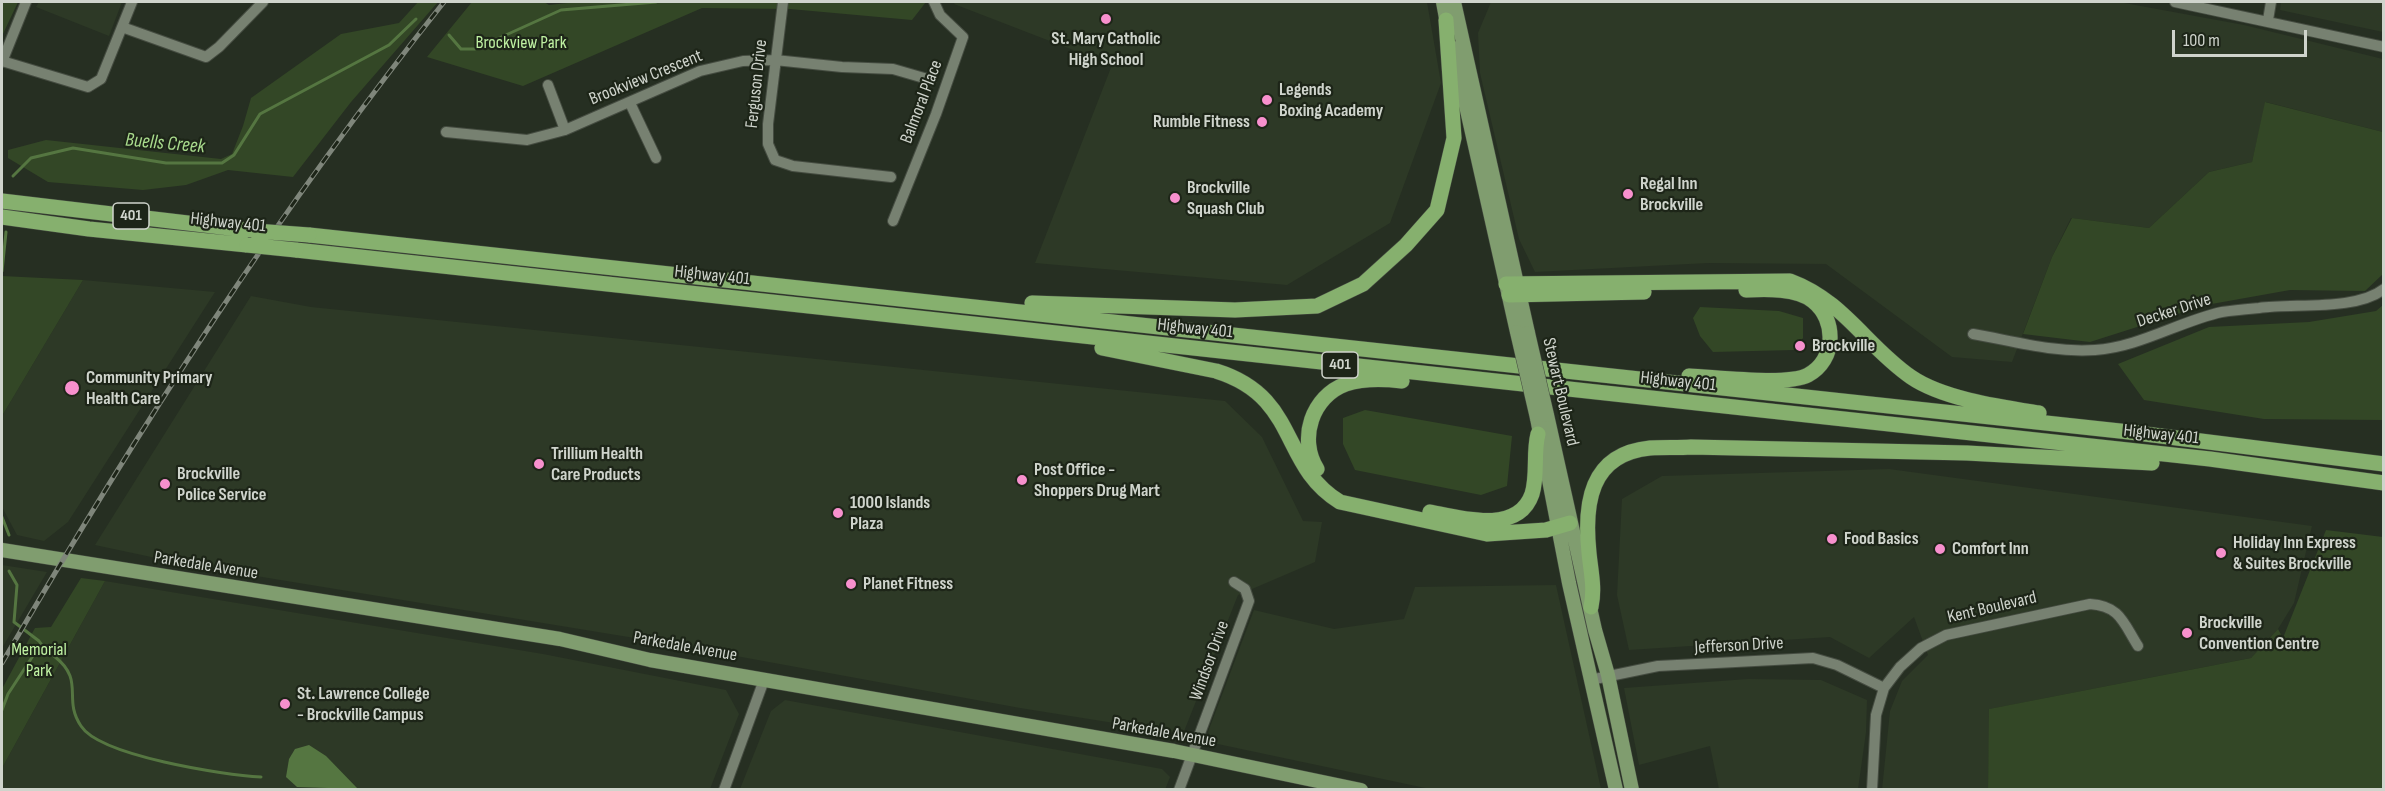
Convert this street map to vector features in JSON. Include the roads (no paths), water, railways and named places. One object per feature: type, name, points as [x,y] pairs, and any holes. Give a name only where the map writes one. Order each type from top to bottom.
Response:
[{"type":"highway","points":[[935,301],[953,296],[1018,302],[1235,310],[1317,306],[1363,284],[1406,245],[1437,210],[1454,138],[1446,20]]},
{"type":"highway","name":"Highway 401","points":[[4,201],[255,231],[935,301],[2129,432],[2384,464]]},
{"type":"highway","name":"Highway 401","points":[[2,216],[89,229],[2210,459],[2384,483]]},
{"type":"highway","points":[[1513,289],[1790,281],[1808,288],[1833,303],[1887,358],[1912,378],[1930,387],[2023,410],[2110,424],[2129,432]]},
{"type":"highway","points":[[1513,289],[1754,289],[1790,292],[1812,300],[1823,312],[1828,323],[1830,339],[1825,359],[1808,375],[1786,380],[1669,375],[1649,381]]},
{"type":"highway","points":[[1011,328],[1042,339],[1148,356],[1232,376],[1267,399],[1280,416],[1311,477],[1319,488],[1340,502],[1486,534],[1546,530],[1564,524]]},
{"type":"highway","points":[[1538,434],[1531,496],[1524,507],[1515,513],[1492,521],[1473,520],[1345,494],[1330,485],[1311,459],[1307,436],[1315,411],[1329,395],[1346,384],[1381,380],[1509,389],[1547,387]]},
{"type":"highway","points":[[1592,608],[1595,590],[1586,514],[1591,493],[1597,479],[1613,464],[1648,448],[1703,447],[1966,453],[2174,464],[2210,459]]},
{"type":"main road","name":"Stewart Boulevard","points":[[1443,2],[1513,289]]},
{"type":"main road","name":"Stewart Boulevard","points":[[1454,2],[1564,524],[1590,680],[1616,789]]},
{"type":"main road","name":"Stewart Boulevard","points":[[1542,417],[1538,434],[1564,524],[1592,608],[1594,630],[1608,675],[1632,789]]},
{"type":"main road","name":"Parkedale Avenue","points":[[2,550],[560,639],[650,660],[1192,755],[1361,789]]},
{"type":"street","points":[[26,2],[2,61],[86,87],[101,79],[132,2]]},
{"type":"street","points":[[122,27],[206,57],[219,47],[263,2]]},
{"type":"street","name":"Ferguson Drive","points":[[783,2],[768,124],[768,144],[775,160],[793,166],[891,177]]},
{"type":"street","name":"Balmoral Place","points":[[893,221],[936,114],[963,37],[940,15],[934,2]]},
{"type":"street","points":[[2175,2],[2268,20],[2384,47]]},
{"type":"street","points":[[2268,20],[2271,2]]},
{"type":"street","name":"Brookview Crescent","points":[[446,132],[526,140],[565,130],[700,71],[743,61],[775,60],[842,67],[893,69],[931,80]]},
{"type":"street","points":[[548,85],[565,130]]},
{"type":"street","points":[[630,103],[656,158]]},
{"type":"street","name":"Decker Drive","points":[[1973,334],[2050,348],[2097,350],[2143,339],[2222,312],[2278,305],[2355,301],[2376,295],[2384,289]]},
{"type":"street","name":"Windsor Drive","points":[[1179,789],[1249,601],[1245,589],[1234,582]]},
{"type":"street","name":"Kent Boulevard","points":[[1872,789],[1876,715],[1884,688],[1900,667],[1921,648],[1946,635],[2090,604],[2108,605],[2121,618],[2138,646]]},
{"type":"street","name":"Jefferson Drive","points":[[1590,680],[1658,666],[1813,658],[1838,665],[1884,688]]},
{"type":"street","points":[[724,789],[764,680]]},
{"type":"waterway","name":"Buells Creek","points":[[449,35],[461,49],[475,49],[561,10],[656,2]]},
{"type":"waterway","name":"Buells Creek","points":[[13,176],[31,158],[73,148],[166,163],[222,163],[234,155],[260,114],[389,45],[416,19]]},
{"type":"waterway","name":"Buells Creek","points":[[2,271],[6,232]]},
{"type":"waterway","name":"Buells Creek","points":[[2,517],[9,535]]},
{"type":"waterway","name":"Buells Creek","points":[[9,571],[17,585],[14,622],[39,641],[46,651]]},
{"type":"waterway","name":"Buells Creek","points":[[2,710],[8,694],[40,645]]},
{"type":"waterway","points":[[54,656],[64,665],[72,682],[73,707],[76,716],[81,726],[93,737],[137,755],[164,762],[261,777]]},
{"type":"railway","points":[[2,663],[104,492],[211,324],[324,160],[444,2]]},
{"type":"place","name":"St. Mary Catholic High School","points":[[1106,19]]},
{"type":"place","name":"Legends Boxing Academy","points":[[1267,100]]},
{"type":"place","name":"Rumble Fitness","points":[[1262,122]]},
{"type":"place","name":"Regal Inn Brockville","points":[[1628,194]]},
{"type":"place","name":"Brockville Squash Club","points":[[1175,198]]},
{"type":"place","name":"Brockville","points":[[1800,346]]},
{"type":"place","name":"Community Primary Health Care","points":[[72,388]]},
{"type":"place","name":"Trillium Health Care Products","points":[[539,464]]},
{"type":"place","name":"Post Office - Shoppers Drug Mart","points":[[1022,480]]},
{"type":"place","name":"Brockville Police Service","points":[[165,484]]},
{"type":"place","name":"1000 Islands Plaza","points":[[838,513]]},
{"type":"place","name":"Food Basics","points":[[1832,539]]},
{"type":"place","name":"Comfort Inn","points":[[1940,549]]},
{"type":"place","name":"Holiday Inn Express & Suites Brockville","points":[[2221,553]]},
{"type":"place","name":"Planet Fitness","points":[[851,584]]},
{"type":"place","name":"Brockville Convention Centre","points":[[2187,633]]},
{"type":"place","name":"St. Lawrence College - Brockville Campus","points":[[285,704]]},
{"type":"park label","name":"Brockview Park","points":[[521,43]]},
{"type":"park label","name":"Memorial Park","points":[[39,660]]}]
